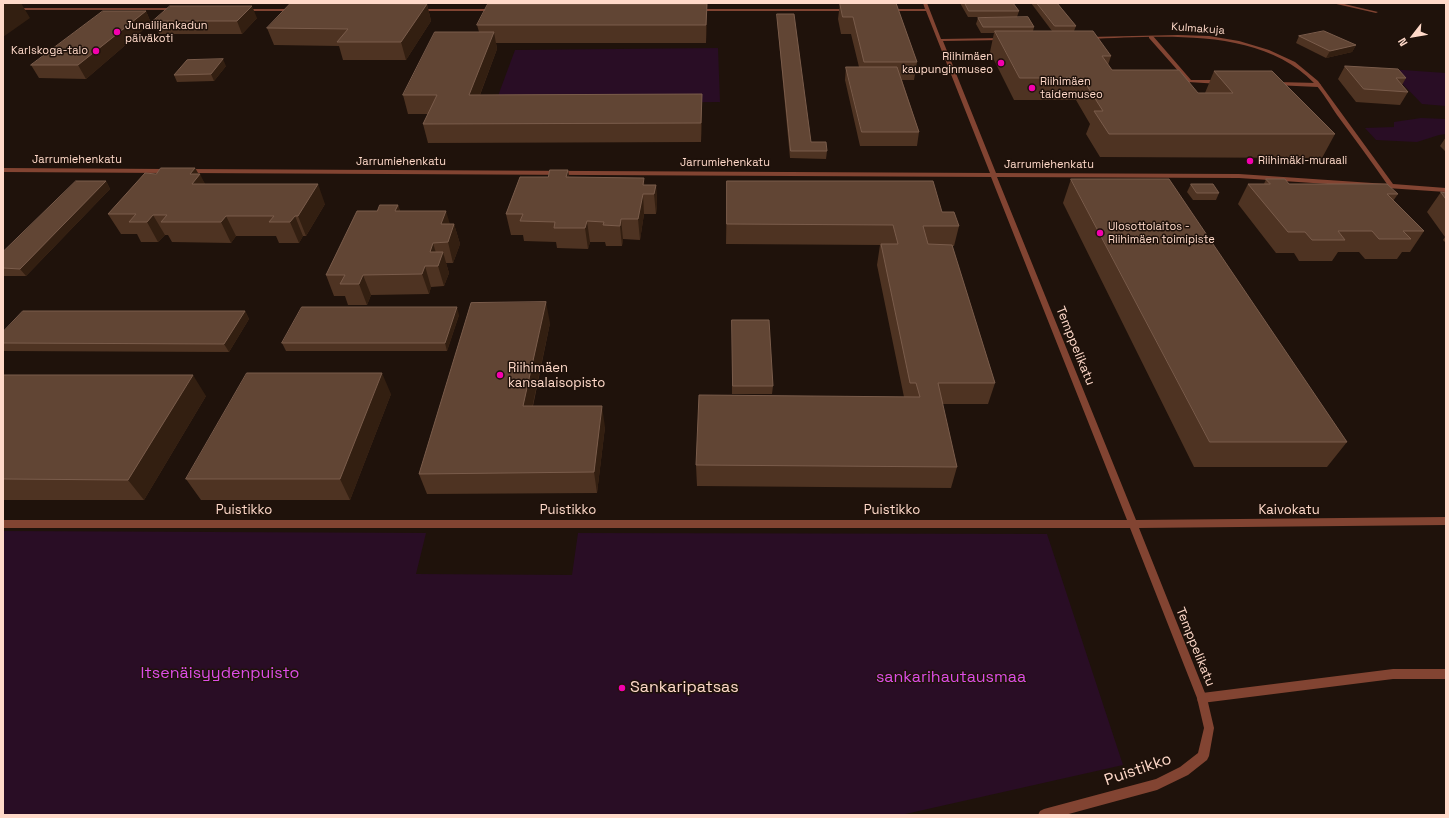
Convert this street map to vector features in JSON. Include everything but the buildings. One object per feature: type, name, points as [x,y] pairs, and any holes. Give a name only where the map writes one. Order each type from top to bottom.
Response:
[{"type":"street","points":[[1334,3],[1376,12]]},
{"type":"street","points":[[883,10],[927,6]]},
{"type":"street","name":"Temppelikatu","points":[[927,6],[933,25],[1202,698]]},
{"type":"street","points":[[3,9],[177,9]]},
{"type":"street","points":[[240,10],[303,10]]},
{"type":"street","points":[[414,10],[500,10]]},
{"type":"street","points":[[693,10],[854,10]]},
{"type":"street","points":[[1151,37],[1190,81],[1227,82]]},
{"type":"street","name":"Kulmakuja","points":[[1082,38],[1206,38],[1245,44],[1266,50],[1292,62],[1306,71],[1318,85],[1391,185]]},
{"type":"street","points":[[940,40],[1012,39]]},
{"type":"street","points":[[1272,84],[1318,85]]},
{"type":"street","name":"Jarrumiehenkatu","points":[[3,170],[1239,176],[1391,185],[1446,190]]},
{"type":"street","name":"Kaivokatu","points":[[1133,524],[1446,521]]},
{"type":"street","name":"Puistikko","points":[[3,524],[1133,524]]},
{"type":"street","points":[[1202,698],[1393,674],[1446,674]]},
{"type":"street","name":"Puistikko","points":[[1044,815],[1157,784],[1184,771],[1203,756],[1209,728],[1202,698]]},
{"type":"green space","points":[[718,48],[720,102],[495,104],[515,50]]},
{"type":"green space","points":[[1388,69],[1446,73],[1446,106],[1422,104]]},
{"type":"green space","points":[[1421,118],[1446,119],[1446,134],[1417,142],[1376,140],[1365,128],[1394,127],[1394,122]]},
{"type":"green space","name":"Itsenäisyydenpuisto","points":[[3,531],[426,533],[416,574],[572,575],[578,533],[1047,534],[1123,765],[901,815],[3,815]]},
{"type":"place","name":"Junailijankadun päiväkoti","points":[[117,32]]},
{"type":"place","name":"Karlskoga-talo","points":[[96,51]]},
{"type":"place","name":"Riihimäen kaupunginmuseo","points":[[1001,63]]},
{"type":"place","name":"Riihimäen taidemuseo","points":[[1032,88]]},
{"type":"place","name":"Riihimäki-muraali","points":[[1250,161]]},
{"type":"place","name":"Ulosottolaitos - Riihimäen toimipiste","points":[[1100,233]]},
{"type":"place","name":"Riihimäen kansalaisopisto","points":[[500,375]]},
{"type":"place","name":"Sankaripatsas","points":[[622,688]]},
{"type":"park label","name":"sankarihautausmaa","points":[[951,678]]}]
